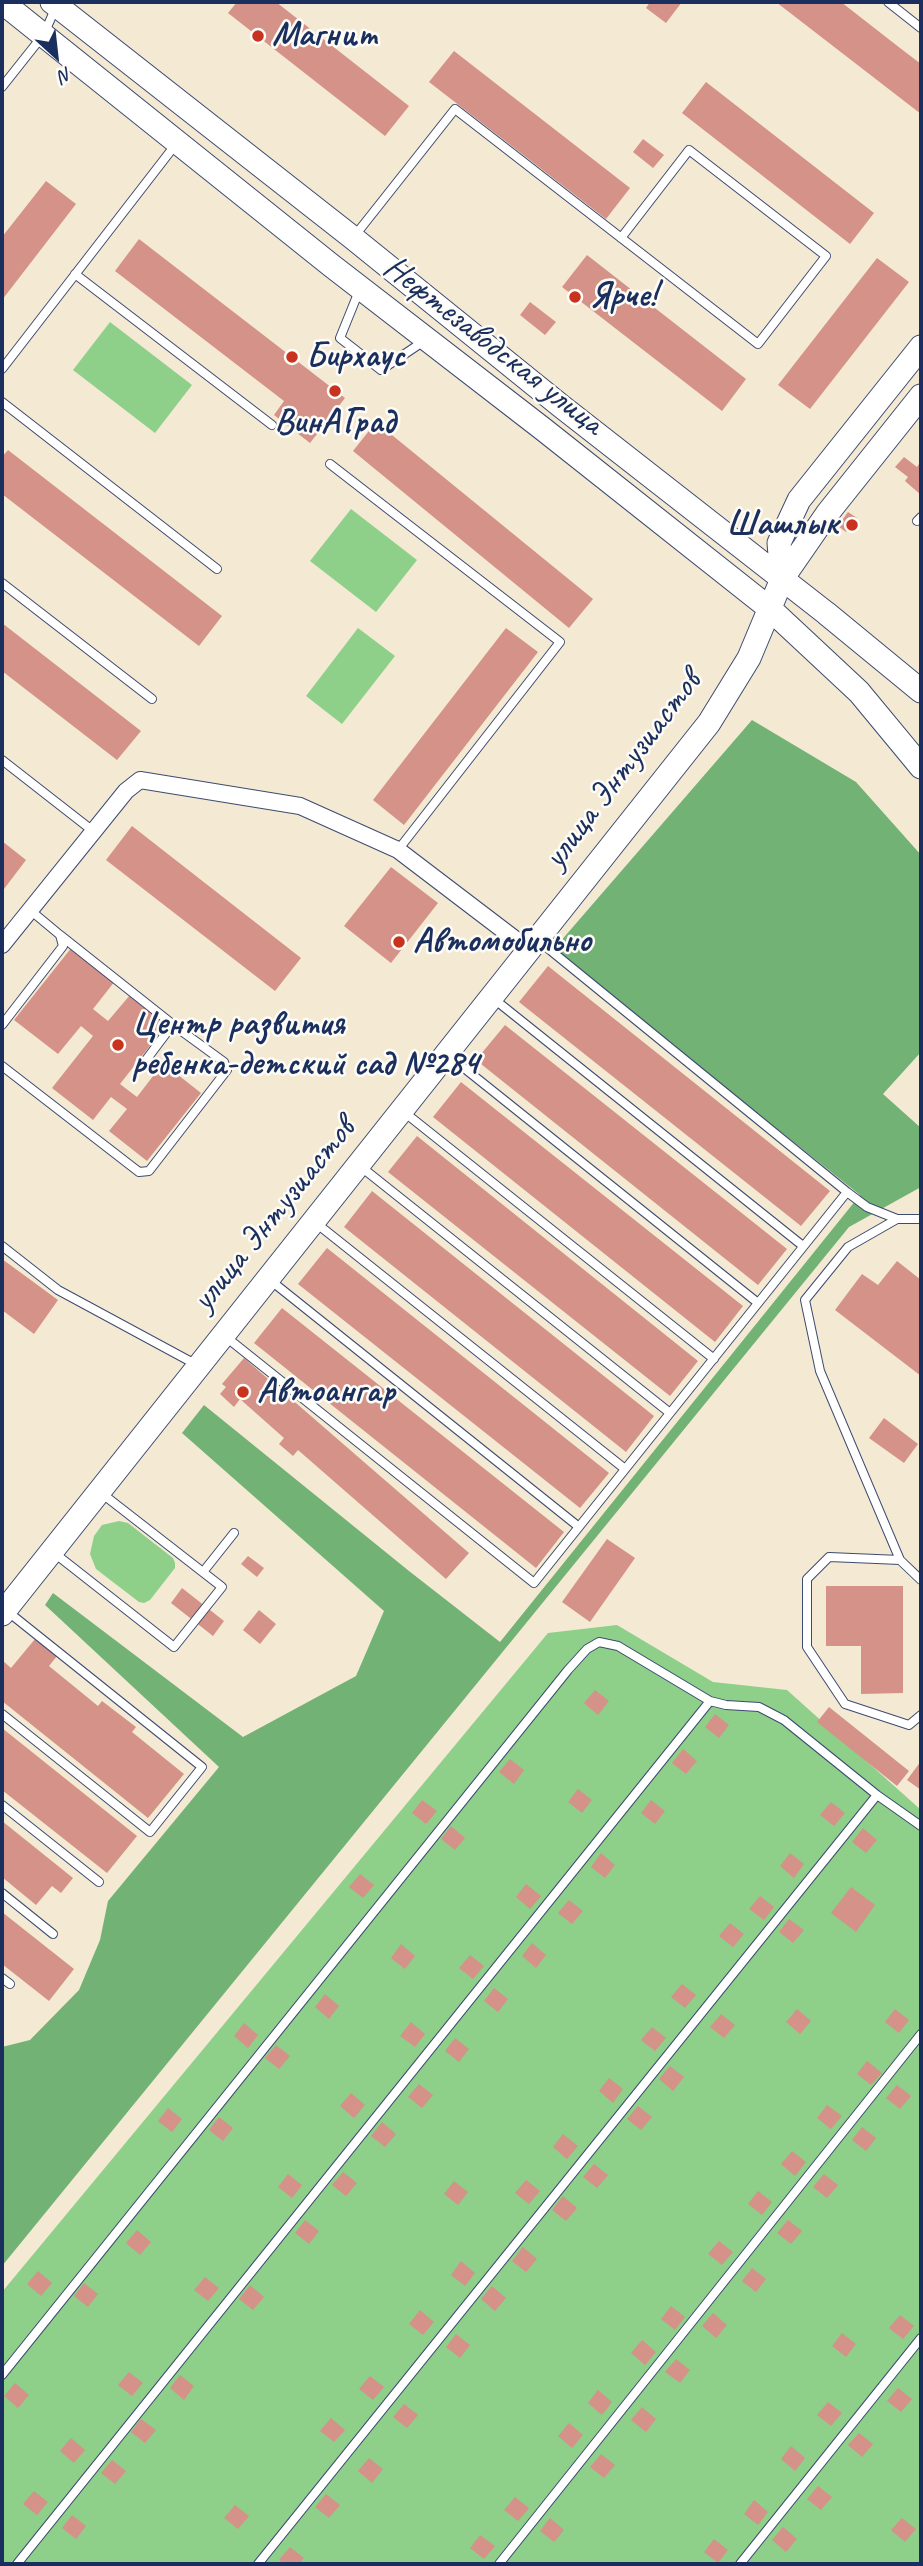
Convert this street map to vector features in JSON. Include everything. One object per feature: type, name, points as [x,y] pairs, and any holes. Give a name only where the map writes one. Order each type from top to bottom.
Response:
[{"type":"main road","name":"Нефтезаводская улица","points":[[56,3],[921,691]]},
{"type":"main road","name":"Нефтезаводская улица","points":[[4,6],[44,34],[360,288],[769,608],[859,692],[921,767]]},
{"type":"main road","name":"улица Энтузиастов","points":[[782,579],[779,543],[799,500],[921,347]]},
{"type":"main road","name":"улица Энтузиастов","points":[[3,1612],[709,723],[749,658],[782,579],[827,514],[921,396]]},
{"type":"street","points":[[2,945],[126,791],[140,780],[300,806],[398,850],[532,944]]},
{"type":"lane","points":[[888,2],[921,28]]},
{"type":"lane","points":[[2,87],[44,34],[56,3]]},
{"type":"lane","points":[[353,238],[455,108],[758,344],[826,256],[689,150],[621,237]]},
{"type":"lane","points":[[2,369],[178,142]]},
{"type":"lane","points":[[75,274],[272,425]]},
{"type":"lane","points":[[360,288],[340,338],[381,370],[427,339]]},
{"type":"lane","points":[[2,402],[217,569]]},
{"type":"lane","points":[[330,464],[560,642],[398,850]]},
{"type":"lane","points":[[2,583],[152,699]]},
{"type":"lane","points":[[2,760],[94,831]]},
{"type":"lane","points":[[2,1066],[139,1172],[149,1171],[227,1070],[224,1062],[30,910]]},
{"type":"lane","points":[[2,1025],[63,946],[60,935]]},
{"type":"lane","points":[[532,944],[867,1208],[897,1219],[921,1219]]},
{"type":"lane","points":[[492,997],[803,1246]]},
{"type":"lane","points":[[143,1063],[167,1032],[176,1027]]},
{"type":"lane","points":[[448,1055],[758,1303]]},
{"type":"lane","points":[[403,1111],[714,1359]]},
{"type":"lane","points":[[358,1165],[670,1413]]},
{"type":"lane","points":[[223,1336],[534,1583],[847,1192]]},
{"type":"lane","points":[[897,1219],[848,1247],[805,1300],[820,1371],[900,1560],[921,1580]]},
{"type":"lane","points":[[314,1221],[625,1469]]},
{"type":"lane","points":[[2,1246],[58,1290],[199,1366]]},
{"type":"lane","points":[[268,1279],[579,1527]]},
{"type":"lane","points":[[53,1552],[174,1647],[222,1587],[100,1492]]},
{"type":"lane","points":[[203,1572],[234,1533]]},
{"type":"lane","points":[[900,1560],[829,1557],[807,1579],[807,1647],[845,1704],[909,1725],[921,1715]]},
{"type":"lane","points":[[2,1714],[150,1832],[202,1767],[3,1612]]},
{"type":"lane","points":[[2,2375],[587,1648],[599,1642],[618,1646],[710,1701],[759,1707],[784,1720],[877,1795],[921,1826]]},
{"type":"lane","points":[[17,2564],[710,1701]]},
{"type":"lane","points":[[258,2564],[877,1795]]},
{"type":"lane","points":[[2,1805],[99,1882]]},
{"type":"lane","points":[[2,1893],[54,1934]]},
{"type":"lane","points":[[2,1978],[10,1984]]},
{"type":"lane","points":[[499,2564],[921,2034]]},
{"type":"lane","points":[[740,2564],[921,2338]]},
{"type":"green space","points":[[110,322],[192,385],[155,433],[73,370]]},
{"type":"green space","points":[[351,509],[417,560],[376,612],[310,561]]},
{"type":"green space","points":[[358,628],[395,656],[342,724],[306,696]]},
{"type":"green space","points":[[752,720],[856,782],[921,855],[921,1052],[883,1094],[921,1128],[921,1187],[849,1227],[2,2266],[2,2047],[30,2040],[79,1990],[100,1940],[108,1901],[219,1767],[45,1605],[53,1593],[243,1737],[356,1676],[384,1611],[182,1433],[204,1405],[500,1642],[860,1195],[553,950]]},
{"type":"green space","points":[[119,1521],[128,1523],[173,1558],[175,1563],[175,1568],[150,1600],[144,1603],[96,1569],[90,1554],[94,1536],[102,1525]]},
{"type":"green space","points":[[617,1625],[713,1682],[787,1690],[921,1810],[921,2564],[2,2564],[2,2292],[548,1633]]},
{"type":"building","points":[[237,2],[276,2],[409,106],[385,136],[228,13]]},
{"type":"building","points":[[650,2],[682,2],[666,23],[646,8]]},
{"type":"building","points":[[776,2],[841,2],[921,64],[921,114]]},
{"type":"building","points":[[454,51],[630,188],[606,219],[429,82]]},
{"type":"building","points":[[706,82],[874,213],[850,244],[682,113]]},
{"type":"building","points":[[643,139],[664,155],[653,168],[633,152]]},
{"type":"building","points":[[46,181],[76,204],[2,300],[2,237]]},
{"type":"building","points":[[139,239],[345,398],[310,443],[274,415],[284,401],[115,271]]},
{"type":"building","points":[[587,255],[746,379],[722,411],[562,287]]},
{"type":"building","points":[[877,258],[909,282],[810,409],[778,385]]},
{"type":"building","points":[[530,302],[556,322],[545,335],[520,315]]},
{"type":"building","points":[[376,422],[593,599],[569,628],[353,451]]},
{"type":"building","points":[[8,450],[222,616],[199,646],[2,494],[2,457]]},
{"type":"building","points":[[904,457],[917,467],[919,464],[921,466],[921,495],[905,481],[908,477],[895,467]]},
{"type":"building","points":[[848,512],[857,518],[846,532],[838,526]]},
{"type":"building","points":[[2,623],[141,731],[117,760],[2,671]]},
{"type":"building","points":[[506,628],[538,652],[404,825],[373,800]]},
{"type":"building","points":[[132,826],[301,958],[275,991],[106,860]]},
{"type":"building","points":[[2,841],[26,860],[4,889],[2,888]]},
{"type":"building","points":[[391,867],[438,903],[391,963],[344,926]]},
{"type":"building","name":"Центр развития ребенка-детский сад №284","points":[[72,947],[115,981],[93,1009],[108,1021],[130,995],[167,1024],[120,1084],[137,1097],[163,1063],[201,1093],[147,1161],[109,1131],[127,1109],[111,1097],[93,1120],[52,1088],[93,1036],[81,1026],[58,1054],[14,1020]]},
{"type":"building","points":[[548,966],[830,1191],[801,1226],[519,1002]]},
{"type":"building","points":[[505,1025],[787,1249],[758,1285],[476,1060]]},
{"type":"building","points":[[461,1082],[743,1306],[715,1342],[433,1117]]},
{"type":"building","points":[[417,1136],[698,1361],[670,1396],[388,1172]]},
{"type":"building","points":[[372,1191],[654,1416],[626,1452],[344,1227]]},
{"type":"building","points":[[327,1248],[609,1473],[580,1508],[298,1284]]},
{"type":"building","points":[[2,1259],[58,1300],[34,1334],[2,1310]]},
{"type":"building","points":[[897,1261],[921,1280],[921,1376],[835,1310],[862,1274],[878,1285]]},
{"type":"building","points":[[282,1308],[564,1532],[536,1568],[254,1343]]},
{"type":"building","points":[[244,1358],[469,1553],[446,1579],[298,1450],[293,1456],[279,1444],[284,1438],[240,1399],[234,1407],[220,1394],[226,1387],[222,1384]]},
{"type":"building","points":[[884,1418],[918,1444],[904,1463],[869,1438]]},
{"type":"building","points":[[607,1539],[635,1558],[590,1622],[562,1602]]},
{"type":"building","points":[[248,1556],[264,1568],[257,1577],[241,1564]]},
{"type":"building","points":[[826,1586],[903,1586],[903,1693],[861,1694],[861,1646],[826,1646]]},
{"type":"building","points":[[182,1588],[224,1621],[213,1636],[171,1603]]},
{"type":"building","points":[[259,1610],[276,1624],[260,1644],[243,1630]]},
{"type":"building","points":[[35,1639],[57,1656],[49,1666],[98,1706],[102,1701],[136,1727],[132,1732],[184,1774],[148,1818],[2,1701],[2,1660],[11,1668]]},
{"type":"building","points":[[595,1690],[609,1701],[598,1715],[584,1703]]},
{"type":"building","points":[[829,1707],[909,1771],[897,1786],[817,1722]]},
{"type":"building","points":[[715,1714],[729,1725],[719,1738],[705,1727]]},
{"type":"building","points":[[2,1728],[137,1836],[107,1873],[2,1790]]},
{"type":"building","points":[[683,1749],[697,1761],[686,1774],[672,1763]]},
{"type":"building","points":[[510,1759],[524,1770],[514,1784],[499,1772]]},
{"type":"building","points":[[921,1761],[921,1790],[907,1780]]},
{"type":"building","points":[[578,1789],[592,1800],[582,1813],[568,1802]]},
{"type":"building","points":[[422,1800],[437,1811],[426,1824],[412,1813]]},
{"type":"building","points":[[651,1800],[665,1811],[655,1824],[641,1813]]},
{"type":"building","points":[[831,1802],[845,1813],[834,1826],[820,1815]]},
{"type":"building","points":[[2,1821],[73,1878],[61,1893],[52,1886],[36,1905],[2,1877]]},
{"type":"building","points":[[451,1826],[465,1838],[455,1850],[441,1839]]},
{"type":"building","points":[[863,1828],[877,1840],[866,1853],[852,1842]]},
{"type":"building","points":[[601,1853],[615,1865],[605,1878],[591,1867]]},
{"type":"building","points":[[790,1853],[804,1864],[794,1878],[780,1866]]},
{"type":"building","points":[[360,1874],[374,1885],[363,1898],[349,1887]]},
{"type":"building","points":[[526,1884],[541,1896],[530,1909],[516,1897]]},
{"type":"building","points":[[851,1887],[875,1905],[856,1932],[831,1913]]},
{"type":"building","points":[[760,1896],[774,1907],[764,1920],[749,1909]]},
{"type":"building","points":[[569,1900],[583,1911],[572,1924],[558,1913]]},
{"type":"building","points":[[2,1912],[74,1969],[49,2001],[2,1964]]},
{"type":"building","points":[[789,1919],[804,1930],[793,1943],[779,1932]]},
{"type":"building","points":[[730,1923],[744,1934],[733,1947],[719,1936]]},
{"type":"building","points":[[532,1943],[546,1955],[536,1968],[522,1956]]},
{"type":"building","points":[[401,1944],[415,1956],[405,1969],[391,1958]]},
{"type":"building","points":[[470,1955],[484,1966],[473,1979],[459,1968]]},
{"type":"building","points":[[682,1984],[696,1995],[685,2008],[671,1997]]},
{"type":"building","points":[[494,1988],[508,1999],[498,2012],[484,2001]]},
{"type":"building","points":[[325,1994],[339,2006],[329,2019],[315,2007]]},
{"type":"building","points":[[797,2009],[811,2021],[800,2034],[786,2022]]},
{"type":"building","points":[[895,2009],[909,2020],[899,2033],[885,2022]]},
{"type":"building","points":[[721,2014],[735,2025],[724,2038],[710,2027]]},
{"type":"building","points":[[411,2022],[425,2034],[415,2047],[400,2036]]},
{"type":"building","points":[[244,2023],[258,2035],[248,2048],[234,2036]]},
{"type":"building","points":[[652,2027],[666,2038],[655,2051],[641,2040]]},
{"type":"building","points":[[455,2038],[469,2049],[459,2062],[445,2051]]},
{"type":"building","points":[[276,2045],[290,2056],[279,2069],[265,2058]]},
{"type":"building","points":[[867,2061],[882,2073],[871,2085],[857,2074]]},
{"type":"building","points":[[670,2066],[684,2077],[673,2091],[659,2079]]},
{"type":"building","points":[[609,2078],[623,2089],[613,2103],[599,2091]]},
{"type":"building","points":[[419,2084],[433,2095],[422,2108],[408,2097]]},
{"type":"building","points":[[897,2085],[911,2096],[900,2109],[886,2098]]},
{"type":"building","points":[[351,2093],[365,2105],[354,2118],[340,2106]]},
{"type":"building","points":[[827,2105],[842,2116],[831,2129],[817,2118]]},
{"type":"building","points":[[638,2106],[652,2117],[641,2130],[627,2119]]},
{"type":"building","points":[[168,2108],[182,2119],[172,2132],[158,2121]]},
{"type":"building","points":[[219,2117],[233,2128],[223,2141],[209,2130]]},
{"type":"building","points":[[382,2122],[396,2134],[385,2147],[371,2136]]},
{"type":"building","points":[[862,2127],[876,2138],[866,2151],[852,2140]]},
{"type":"building","points":[[563,2134],[578,2146],[567,2159],[553,2147]]},
{"type":"building","points":[[792,2151],[806,2162],[795,2176],[781,2164]]},
{"type":"building","points":[[594,2164],[608,2175],[597,2188],[583,2177]]},
{"type":"building","points":[[343,2172],[357,2183],[346,2196],[332,2185]]},
{"type":"building","points":[[288,2174],[302,2185],[292,2198],[278,2187]]},
{"type":"building","points":[[824,2174],[838,2185],[827,2198],[813,2187]]},
{"type":"building","points":[[526,2180],[540,2191],[529,2204],[515,2193]]},
{"type":"building","points":[[454,2181],[468,2192],[458,2205],[444,2194]]},
{"type":"building","points":[[758,2191],[772,2202],[762,2215],[748,2204]]},
{"type":"building","points":[[563,2196],[577,2208],[566,2221],[552,2210]]},
{"type":"building","points":[[305,2220],[319,2231],[309,2244],[295,2233]]},
{"type":"building","points":[[788,2220],[802,2231],[791,2244],[777,2233]]},
{"type":"building","points":[[137,2230],[151,2242],[140,2255],[126,2243]]},
{"type":"building","points":[[719,2241],[733,2252],[722,2265],[708,2254]]},
{"type":"building","points":[[523,2247],[537,2259],[526,2272],[512,2261]]},
{"type":"building","points":[[461,2261],[475,2273],[465,2286],[451,2275]]},
{"type":"building","points":[[752,2268],[766,2279],[756,2292],[742,2281]]},
{"type":"building","points":[[38,2271],[52,2283],[41,2296],[27,2284]]},
{"type":"building","points":[[205,2277],[219,2288],[208,2301],[194,2290]]},
{"type":"building","points":[[84,2283],[98,2294],[88,2307],[74,2296]]},
{"type":"building","points":[[250,2285],[264,2297],[253,2310],[239,2299]]},
{"type":"building","points":[[492,2286],[506,2298],[495,2311],[481,2299]]},
{"type":"building","points":[[671,2306],[685,2317],[675,2330],[661,2319]]},
{"type":"building","points":[[420,2310],[434,2322],[423,2335],[409,2324]]},
{"type":"building","points":[[713,2313],[727,2325],[716,2338],[702,2326]]},
{"type":"building","points":[[900,2315],[914,2326],[903,2339],[889,2328]]},
{"type":"building","points":[[842,2333],[856,2344],[846,2357],[832,2346]]},
{"type":"building","points":[[456,2334],[470,2345],[460,2358],[446,2347]]},
{"type":"building","points":[[642,2340],[656,2352],[645,2365],[631,2353]]},
{"type":"building","points":[[676,2359],[690,2370],[680,2383],[665,2372]]},
{"type":"building","points":[[129,2372],[143,2383],[132,2396],[118,2385]]},
{"type":"building","points":[[180,2375],[194,2386],[184,2400],[170,2388]]},
{"type":"building","points":[[370,2376],[384,2387],[373,2400],[359,2389]]},
{"type":"building","points":[[15,2383],[29,2395],[18,2408],[4,2396]]},
{"type":"building","points":[[898,2388],[912,2399],[901,2412],[887,2401]]},
{"type":"building","points":[[598,2390],[612,2402],[602,2415],[588,2403]]},
{"type":"building","points":[[828,2402],[842,2413],[831,2426],[817,2415]]},
{"type":"building","points":[[404,2404],[418,2415],[407,2428],[393,2417]]},
{"type":"building","points":[[642,2407],[656,2419],[646,2432],[631,2420]]},
{"type":"building","points":[[331,2418],[345,2430],[334,2442],[320,2431]]},
{"type":"building","points":[[141,2419],[156,2430],[145,2443],[131,2432]]},
{"type":"building","points":[[569,2423],[583,2435],[572,2448],[558,2436]]},
{"type":"building","points":[[859,2433],[873,2444],[862,2457],[848,2445]]},
{"type":"building","points":[[71,2438],[85,2450],[74,2463],[60,2451]]},
{"type":"building","points":[[791,2446],[805,2458],[795,2471],[781,2459]]},
{"type":"building","points":[[601,2454],[615,2465],[604,2478],[590,2467]]},
{"type":"building","points":[[369,2458],[383,2469],[372,2483],[358,2471]]},
{"type":"building","points":[[112,2460],[126,2471],[115,2484],[101,2473]]},
{"type":"building","points":[[818,2486],[832,2497],[821,2510],[807,2499]]},
{"type":"building","points":[[34,2491],[48,2502],[37,2515],[23,2504]]},
{"type":"building","points":[[326,2494],[340,2505],[329,2518],[315,2507]]},
{"type":"building","points":[[515,2497],[529,2508],[518,2521],[504,2510]]},
{"type":"building","points":[[754,2500],[768,2512],[758,2525],[744,2514]]},
{"type":"building","points":[[235,2505],[249,2516],[238,2529],[224,2518]]},
{"type":"building","points":[[72,2515],[86,2526],[76,2539],[62,2528]]},
{"type":"building","points":[[550,2518],[564,2530],[554,2542],[540,2531]]},
{"type":"building","points":[[902,2518],[916,2529],[905,2542],[891,2530]]},
{"type":"building","points":[[783,2527],[797,2539],[786,2552],[772,2540]]},
{"type":"building","points":[[480,2535],[495,2546],[484,2559],[470,2548]]},
{"type":"building","points":[[714,2539],[728,2550],[718,2563],[704,2552]]},
{"type":"building","points":[[290,2547],[304,2558],[299,2564],[284,2564],[279,2560]]},
{"type":"place","name":"Магнит","points":[[258,36]]},
{"type":"place","name":"Ярче!","points":[[575,297]]},
{"type":"place","name":"Бирхаус","points":[[292,357]]},
{"type":"place","name":"ВинАГрад","points":[[335,391]]},
{"type":"place","name":"Шашлык","points":[[852,525]]},
{"type":"place","name":"Автомобильно","points":[[399,942]]},
{"type":"place","name":"Центр развития ребенка-детский сад №284","points":[[118,1045]]},
{"type":"place","name":"Автоангар","points":[[243,1392]]}]
